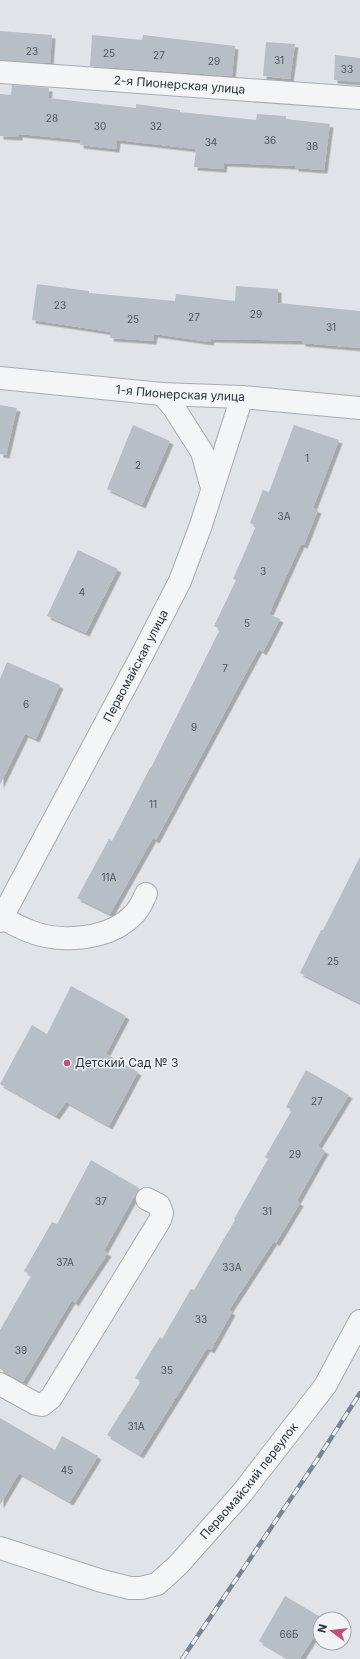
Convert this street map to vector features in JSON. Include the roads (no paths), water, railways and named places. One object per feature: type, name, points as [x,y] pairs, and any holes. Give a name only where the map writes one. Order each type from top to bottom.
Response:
[{"type":"street","name":"2-я Пионерская улица","points":[[0,72],[360,98]]},
{"type":"street","name":"1-я Пионерская улица","points":[[0,378],[162,394],[242,397],[360,408]]},
{"type":"street","points":[[162,394],[174,408],[202,452],[212,488]]},
{"type":"street","name":"Первомайская улица","points":[[1,919],[180,581],[191,553],[242,397]]},
{"type":"street","points":[[1,919],[30,932],[62,938],[93,937],[118,926],[136,913],[146,894]]},
{"type":"street","points":[[0,1384],[36,1404],[42,1405],[51,1398],[160,1220],[162,1213],[159,1205],[147,1199]]},
{"type":"street","name":"Первомайский переулок","points":[[0,1548],[102,1581],[130,1588],[141,1588],[157,1584],[178,1565],[242,1493],[325,1386],[360,1322]]},
{"type":"railway","points":[[182,1659],[317,1460],[360,1393]]},
{"type":"place","name":"Детский Сад № 3","points":[[67,1063]]}]
